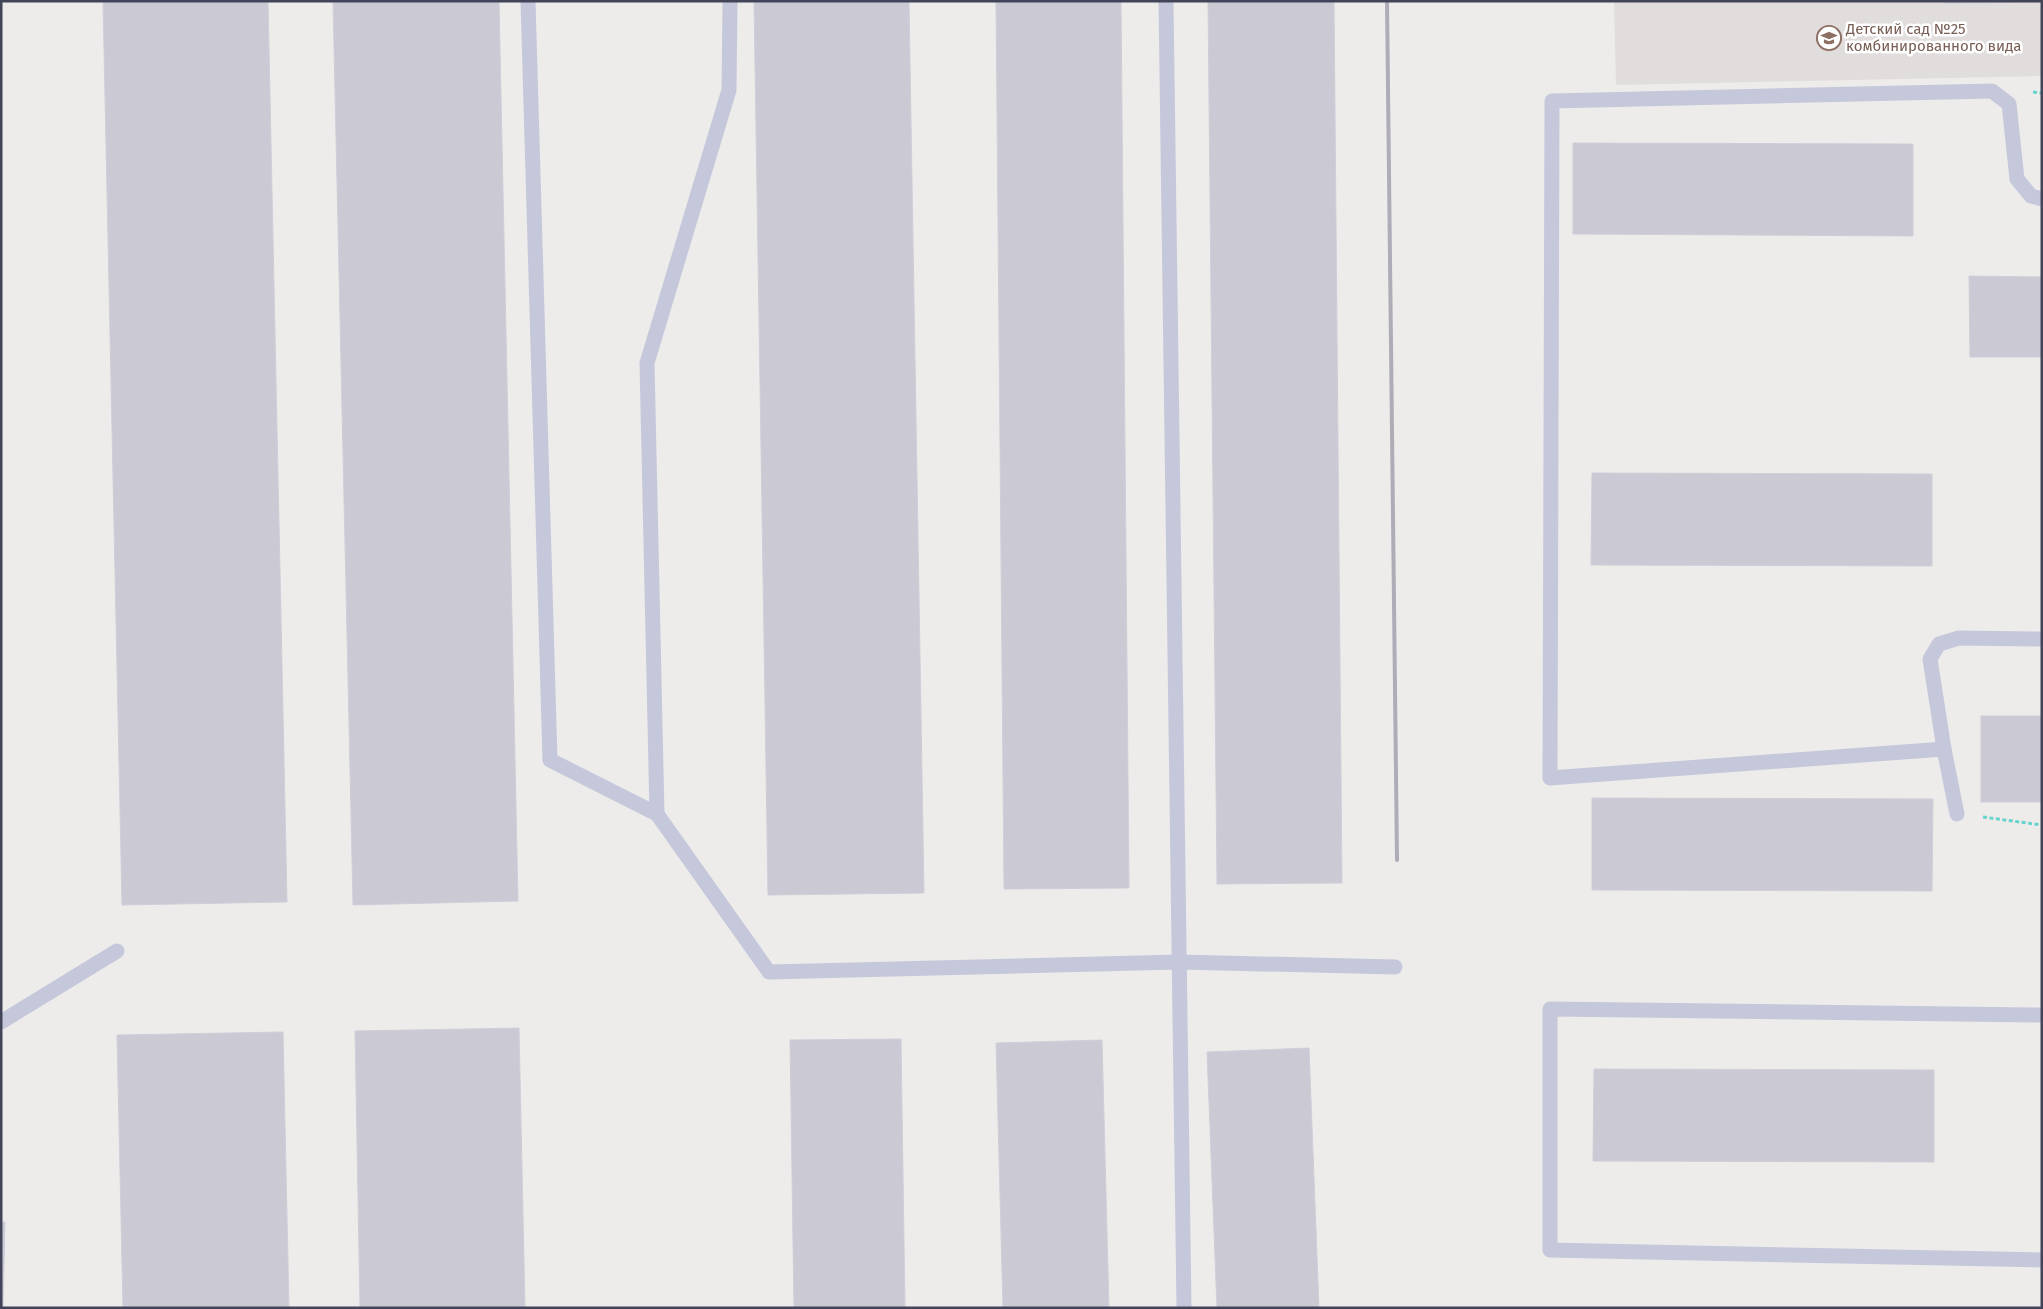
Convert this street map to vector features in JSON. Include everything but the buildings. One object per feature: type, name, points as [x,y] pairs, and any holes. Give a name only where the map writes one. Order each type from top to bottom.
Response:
[{"type":"lane","points":[[528,1],[550,760],[657,814],[769,972],[1179,962],[1395,967]]},
{"type":"lane","points":[[657,814],[647,363],[729,90],[730,1]]},
{"type":"lane","points":[[1166,1],[1184,1308]]},
{"type":"lane","points":[[1944,749],[1550,778],[1552,101],[1992,91],[2009,104],[2017,178],[2030,196],[2042,199]]},
{"type":"lane","points":[[1957,814],[1944,749],[1930,659],[1939,644],[1959,638],[2042,639]]},
{"type":"lane","points":[[1,1022],[117,951]]},
{"type":"lane","points":[[2042,1015],[1550,1009],[1550,1250],[2042,1260]]},
{"type":"path","points":[[1957,814],[2042,825]]},
{"type":"shaded area","name":"Детский сад №25 комбинированного вида","points":[[1614,1],[2042,1],[2042,76],[1616,85]]},
{"type":"railway","points":[[1387,1],[1397,860]]},
{"type":"place","name":"Детский сад №25 комбинированного вида","points":[[1829,38]]}]
